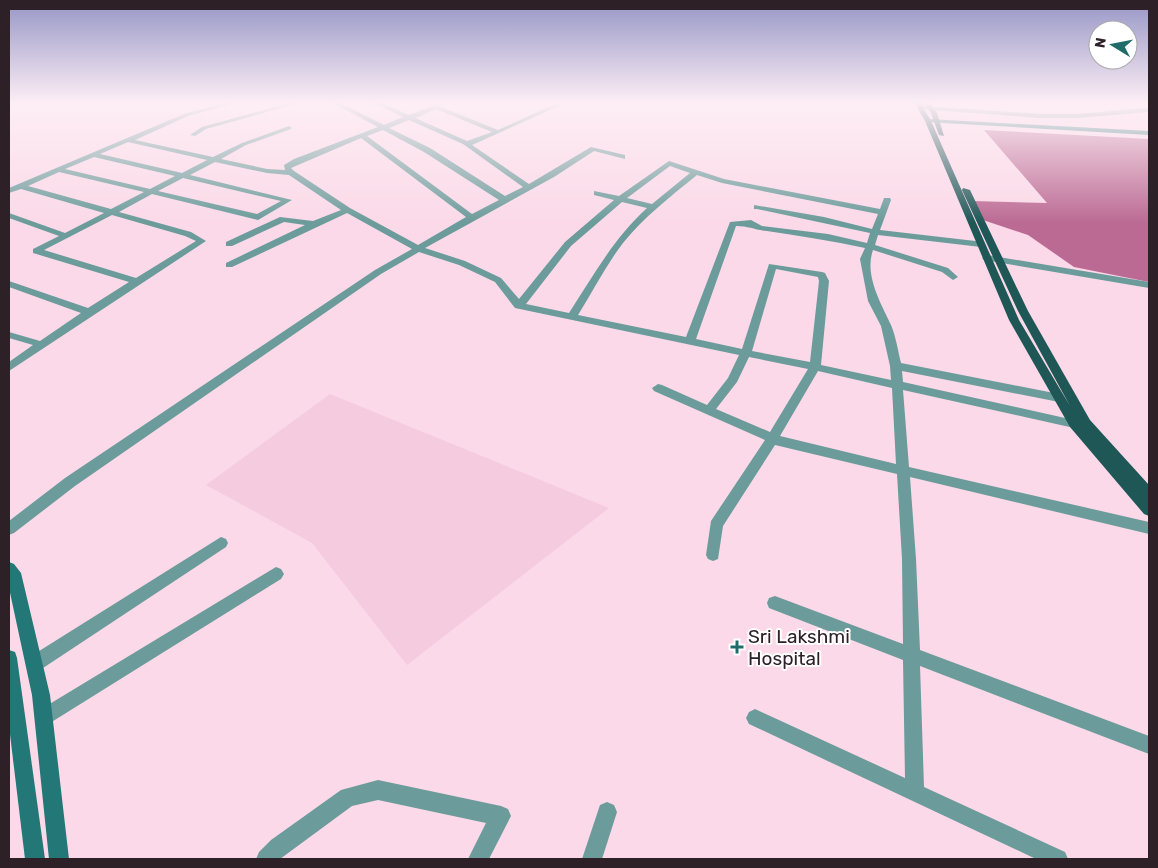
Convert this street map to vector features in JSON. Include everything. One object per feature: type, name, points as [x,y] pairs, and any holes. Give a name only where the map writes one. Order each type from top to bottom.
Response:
[{"type":"main road","points":[[941,143],[981,244],[1014,320],[1074,424],[1149,510]]},
{"type":"main road","points":[[944,143],[1023,311],[1085,423],[1149,494]]},
{"type":"main road","points":[[11,581],[34,664],[44,717],[59,859]]},
{"type":"main road","points":[[9,658],[35,859]]},
{"type":"street","points":[[9,191],[121,143]]},
{"type":"street","points":[[138,143],[268,171],[291,173]]},
{"type":"street","points":[[138,282],[37,252],[64,235],[248,143]]},
{"type":"street","points":[[343,143],[290,164],[287,167],[291,173],[347,210],[419,248],[462,263],[498,280],[519,306],[746,352],[1074,424]]},
{"type":"street","points":[[371,143],[472,218]]},
{"type":"street","points":[[412,143],[427,150],[505,200]]},
{"type":"street","points":[[464,143],[529,187]]},
{"type":"street","points":[[467,144],[471,143]]},
{"type":"street","points":[[9,529],[70,482],[378,272],[529,187],[593,148],[622,157]]},
{"type":"street","points":[[58,170],[258,217],[288,200],[93,155]]},
{"type":"street","points":[[519,306],[568,244],[620,199],[669,163],[722,181],[884,206],[865,259],[873,301],[886,326],[896,366],[898,386],[904,471],[912,656],[915,792]]},
{"type":"street","points":[[572,317],[614,249],[653,207],[696,172]]},
{"type":"street","points":[[9,368],[28,356],[40,344],[194,247],[202,239],[20,186]]},
{"type":"street","points":[[751,223],[766,189]]},
{"type":"street","points":[[597,193],[653,207]]},
{"type":"street","points":[[758,207],[875,232],[981,244]]},
{"type":"street","points":[[229,265],[347,210]]},
{"type":"street","points":[[10,217],[64,235]]},
{"type":"street","points":[[229,244],[283,219],[314,224]]},
{"type":"street","points":[[690,341],[733,224],[751,223],[760,228],[828,237],[870,246],[945,270],[953,277]]},
{"type":"street","points":[[987,258],[1149,285]]},
{"type":"street","points":[[708,411],[733,379],[746,352],[772,266],[822,275],[824,281],[815,367],[757,465],[736,492],[716,525],[713,555]]},
{"type":"street","points":[[9,284],[89,312]]},
{"type":"street","points":[[9,335],[40,344]]},
{"type":"street","points":[[896,366],[1059,398]]},
{"type":"street","points":[[658,388],[772,439],[1149,528]]},
{"type":"street","points":[[34,664],[221,543]]},
{"type":"street","points":[[44,717],[276,574]]},
{"type":"street","points":[[775,603],[1149,745]]},
{"type":"street","points":[[755,718],[1058,859]]},
{"type":"street","points":[[266,859],[278,847],[348,797],[378,790],[501,816],[478,859]]},
{"type":"street","points":[[592,859],[607,812]]},
{"type":"shaded area","points":[[995,143],[1149,143],[1149,282],[1074,267],[1028,235],[980,219],[972,201],[1047,203]]},
{"type":"shaded area","points":[[330,394],[609,508],[407,665],[312,543],[206,485]]},
{"type":"place","name":"Sri Lakshmi Hospital","points":[[737,647]]}]
